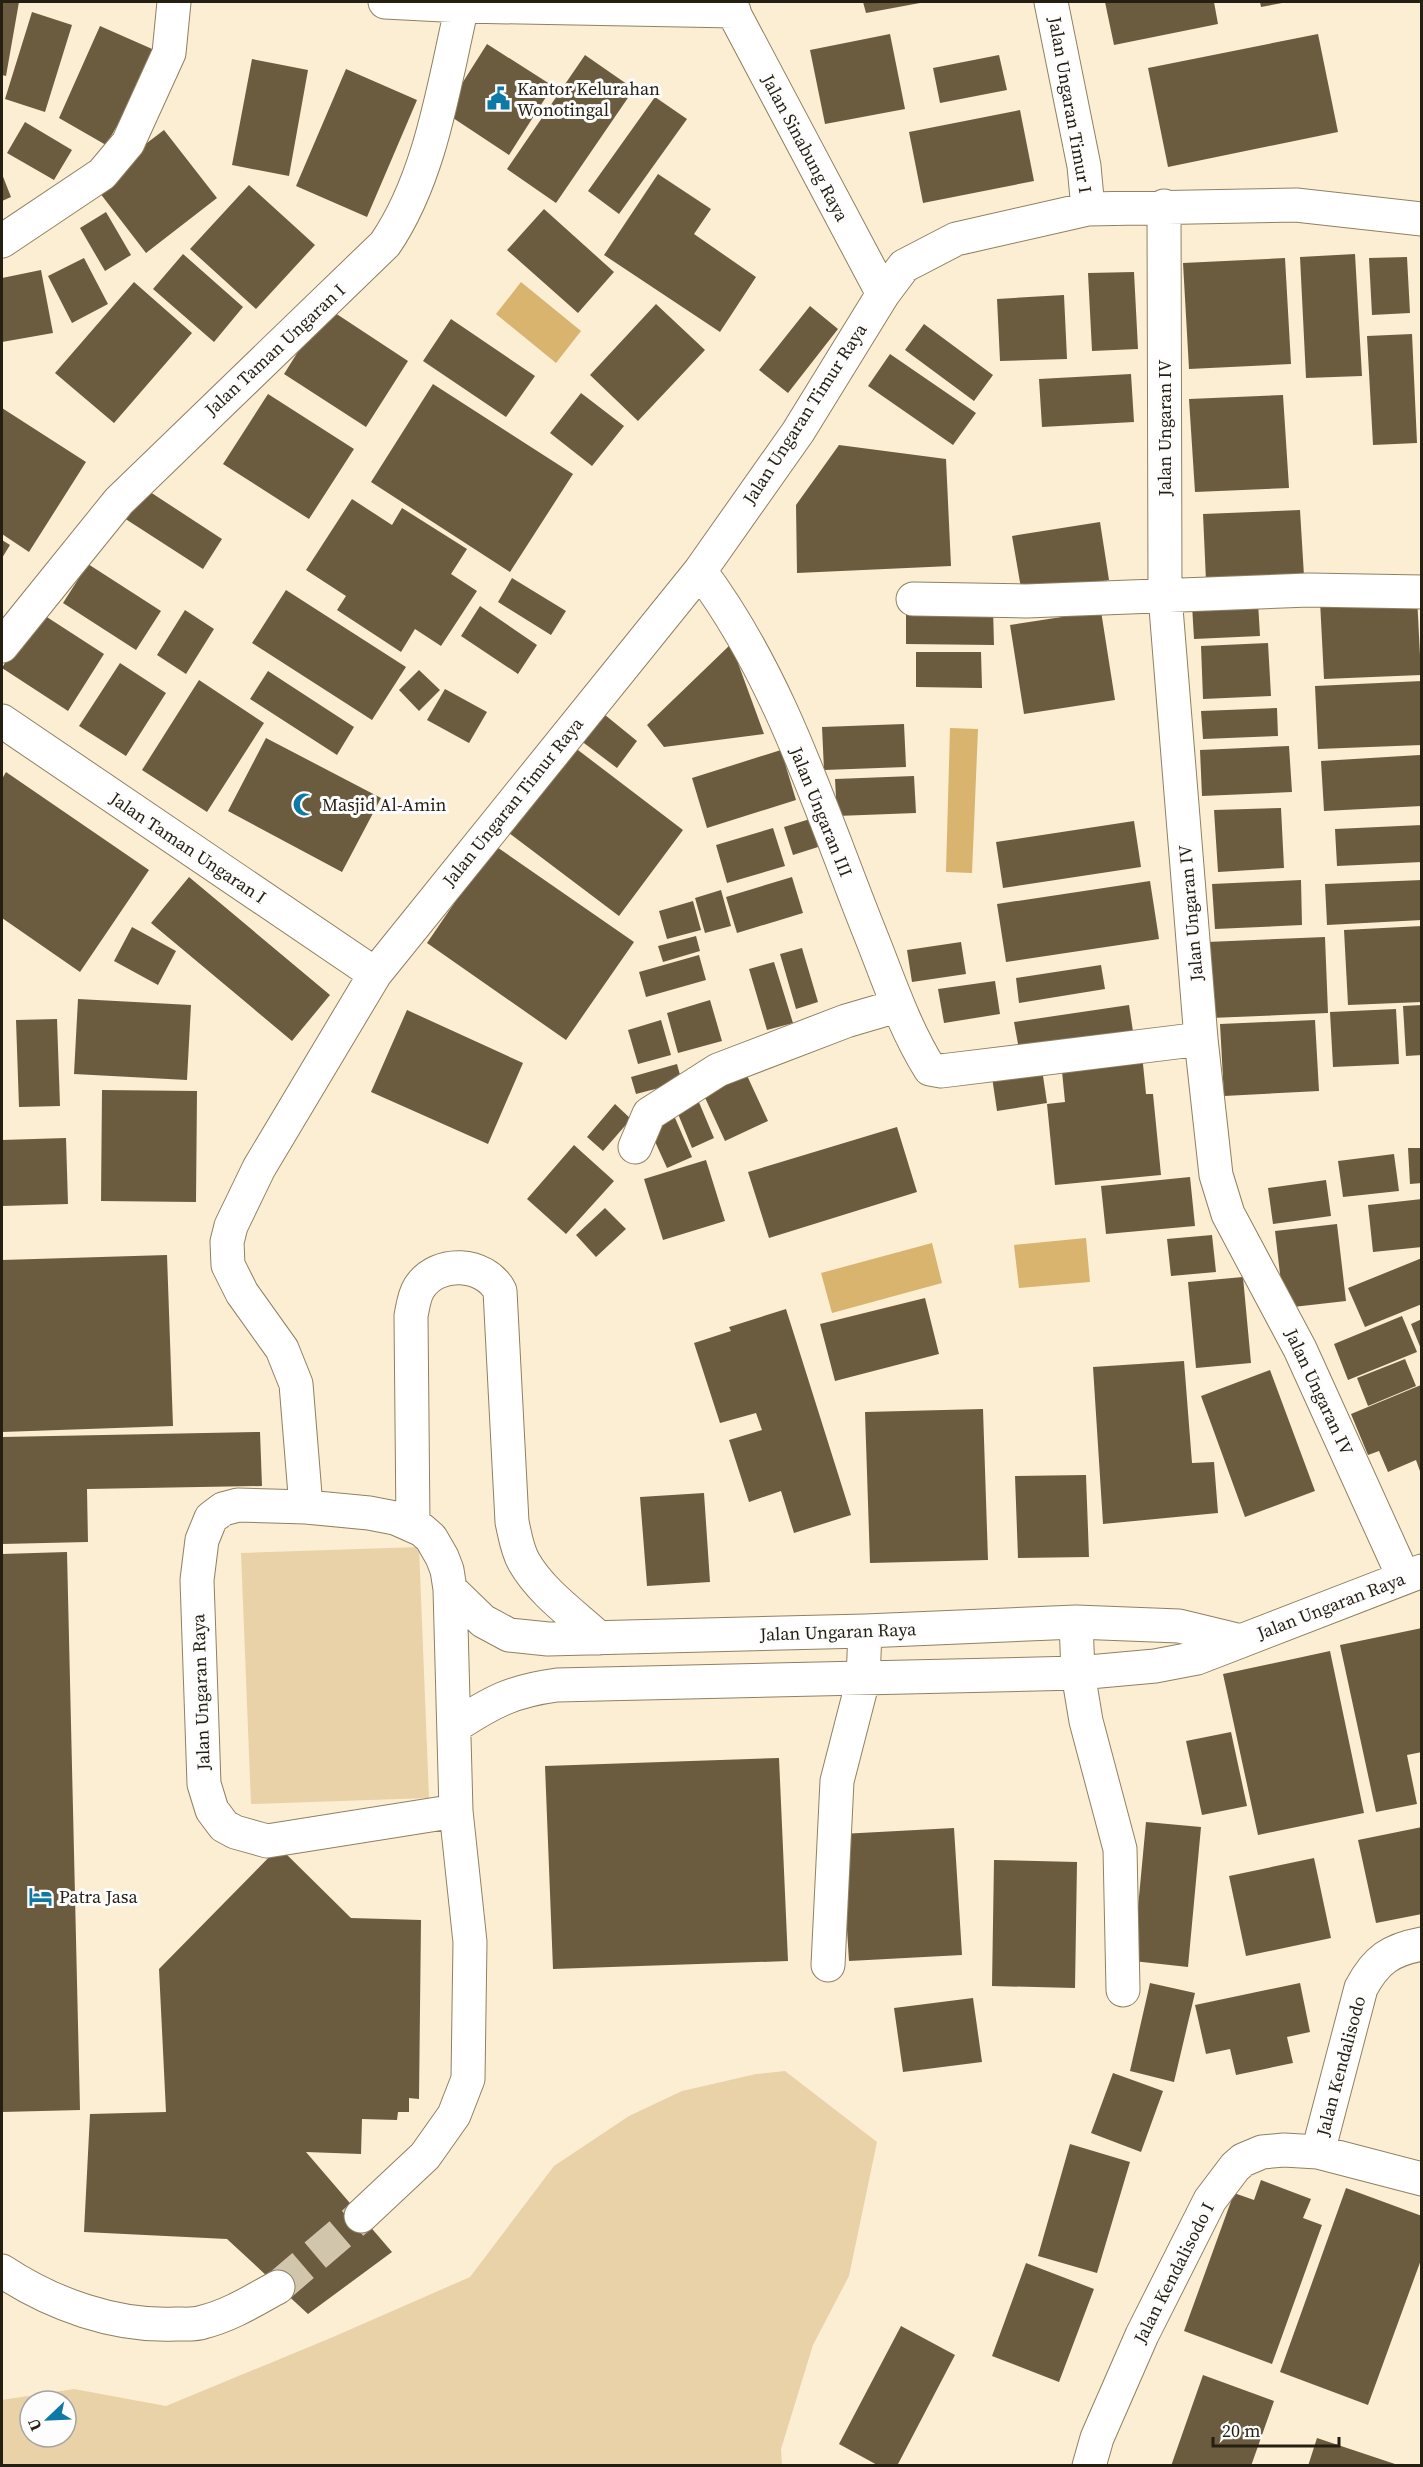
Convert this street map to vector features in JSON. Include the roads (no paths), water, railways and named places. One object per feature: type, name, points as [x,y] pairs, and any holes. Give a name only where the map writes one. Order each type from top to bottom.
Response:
[{"type":"street","points":[[2,241],[102,174],[128,142],[169,53],[174,2]]},
{"type":"street","points":[[385,2],[462,6],[731,6]]},
{"type":"street","name":"Jalan Ungaran Timur I","points":[[1051,2],[1084,166],[1088,209]]},
{"type":"street","name":"Jalan Taman Ungaran I","points":[[2,646],[119,501],[385,244],[400,221],[420,172],[443,89],[462,6]]},
{"type":"street","name":"Jalan Sinabung Raya","points":[[731,6],[883,294]]},
{"type":"street","name":"Jalan Ungaran Timur Raya","points":[[306,1507],[296,1384],[291,1368],[272,1332],[234,1280],[228,1264],[227,1242],[231,1227],[259,1168],[375,974],[700,571],[798,432],[883,294],[904,266],[956,239],[1088,209],[1296,205],[1422,219]]},
{"type":"street","name":"Jalan Ungaran IV","points":[[1164,206],[1165,596],[1201,1039],[1216,1175],[1228,1214],[1300,1349],[1413,1574]]},
{"type":"street","name":"Jalan Ungaran III","points":[[700,571],[727,606],[755,657],[808,776],[897,1006],[930,1069],[941,1071],[1201,1039]]},
{"type":"street","points":[[914,598],[1026,601],[1309,590],[1422,592]]},
{"type":"street","name":"Jalan Taman Ungaran I","points":[[2,722],[375,974]]},
{"type":"street","points":[[635,1148],[649,1114],[718,1070],[846,1021],[897,1006]]},
{"type":"street","points":[[413,1525],[411,1316],[413,1301],[420,1287],[435,1275],[456,1268],[474,1269],[490,1277],[500,1291],[512,1522],[516,1542],[524,1562],[540,1585],[599,1638]]},
{"type":"street","name":"Jalan Ungaran Raya","points":[[230,1506],[306,1507],[395,1518],[427,1534],[437,1546],[447,1570],[450,1589],[456,1811],[267,1841],[235,1832],[224,1826],[212,1810],[204,1784],[197,1591],[202,1540],[211,1518],[230,1506]]},
{"type":"street","name":"Jalan Ungaran Raya","points":[[455,1726],[502,1698],[521,1691],[557,1685],[863,1680],[1078,1673],[1176,1662],[1197,1658],[1413,1574]]},
{"type":"street","name":"Jalan Ungaran Raya","points":[[450,1589],[483,1621],[509,1635],[548,1640],[865,1632],[1076,1623],[1179,1626],[1240,1641]]},
{"type":"street","points":[[1076,1623],[1078,1673],[1092,1750],[1120,1849],[1124,1990]]},
{"type":"street","points":[[828,1965],[837,1781],[863,1680],[865,1632]]},
{"type":"street","points":[[361,2216],[425,2156],[454,2115],[468,2079],[470,1942],[456,1811]]},
{"type":"street","name":"Jalan Kendalisodo","points":[[1422,1944],[1396,1951],[1383,1958],[1371,1970],[1361,1988],[1318,2152],[1422,2179]]},
{"type":"street","name":"Jalan Kendalisodo I","points":[[1089,2466],[1097,2438],[1142,2335],[1209,2200],[1223,2179],[1243,2160],[1262,2152],[1284,2150],[1318,2152]]},
{"type":"street","points":[[2,2271],[23,2285],[64,2304],[109,2317],[156,2325],[201,2323],[232,2313],[278,2286]]},
{"type":"tunnel","points":[[278,2287],[361,2216]]},
{"type":"place","name":"Kantor Kelurahan Wonotingal","points":[[499,99]]},
{"type":"place","name":"Masjid Al-Amin","points":[[304,805]]},
{"type":"place","name":"Patra Jasa","points":[[41,1897]]}]
